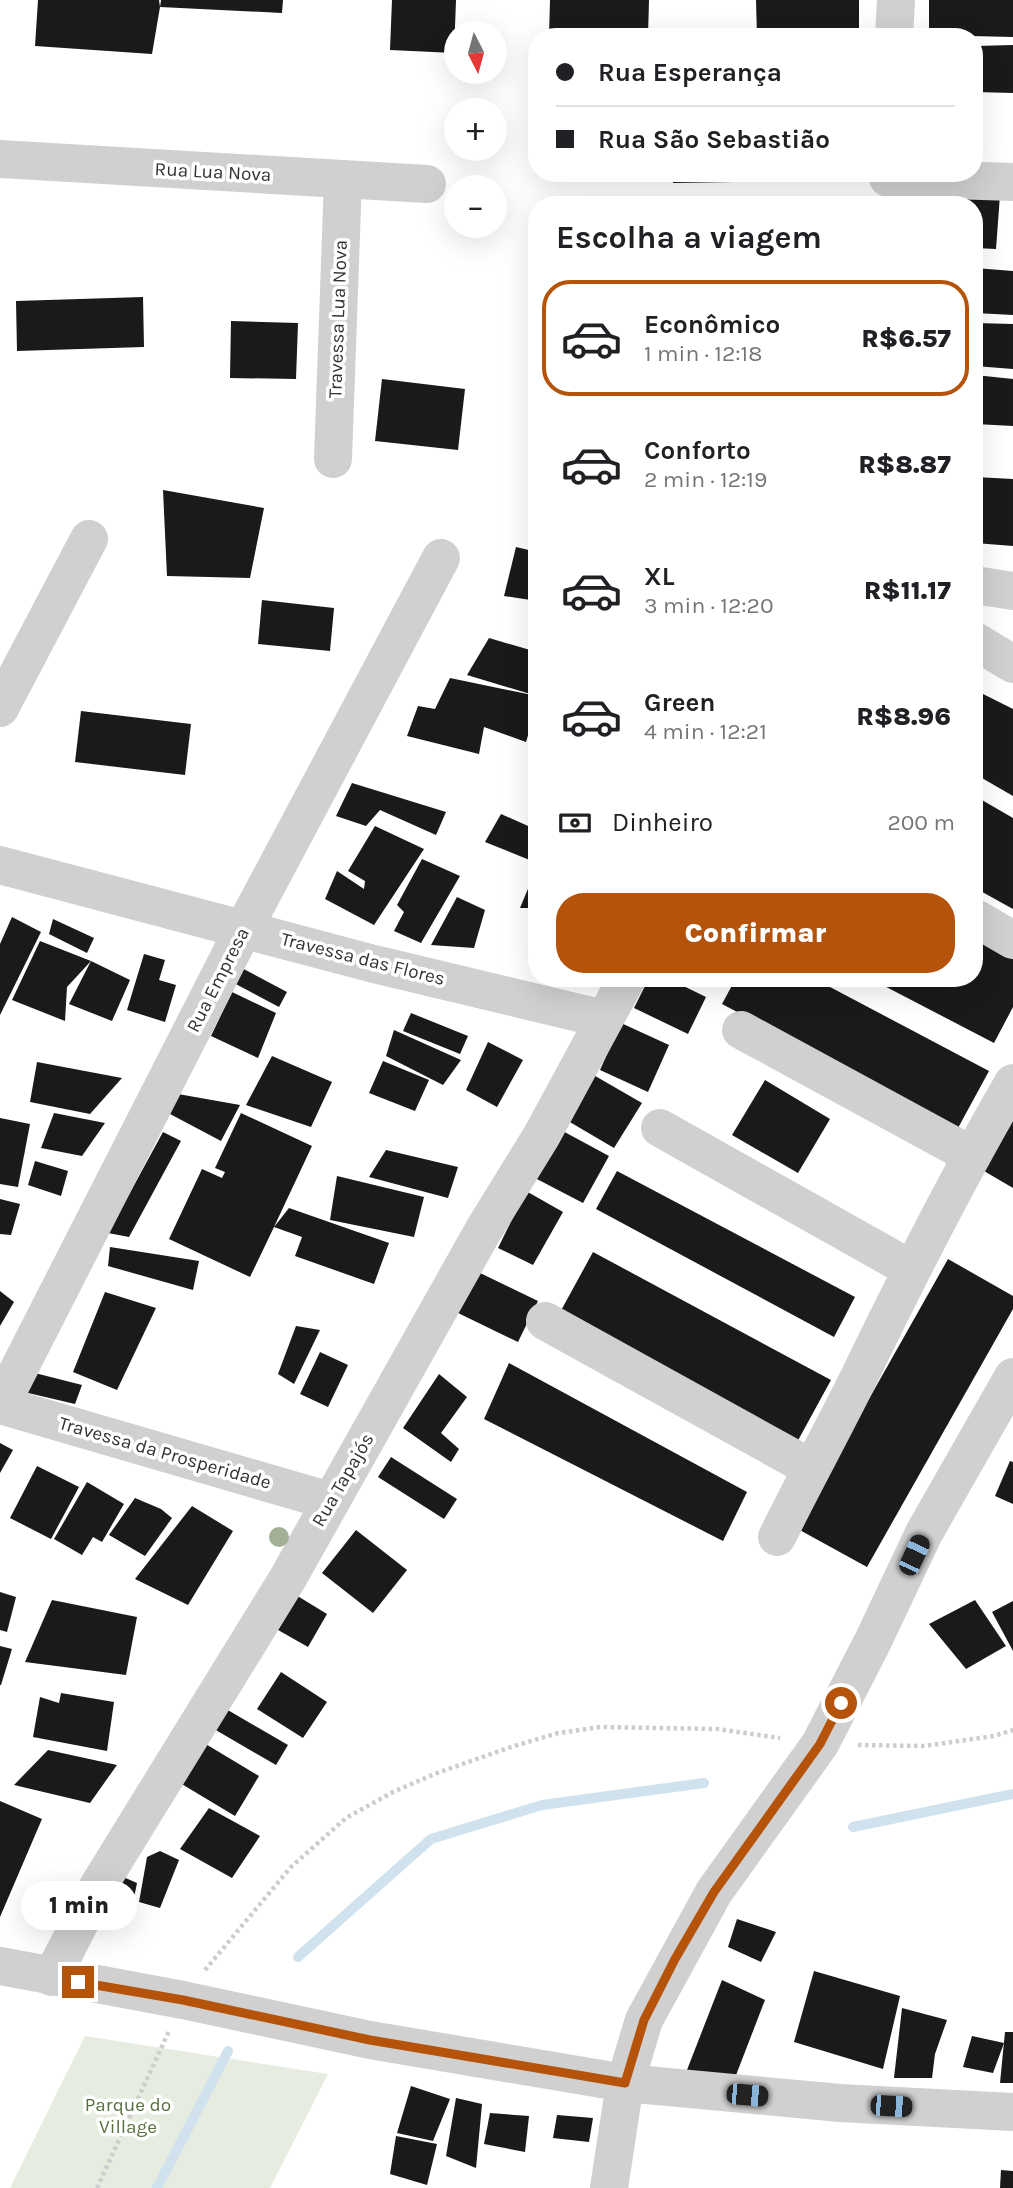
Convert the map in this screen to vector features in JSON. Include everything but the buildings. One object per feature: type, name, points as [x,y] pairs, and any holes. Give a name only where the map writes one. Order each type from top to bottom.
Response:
[{"type":"street","points":[[894,28],[896,0]]},
{"type":"street","name":"Rua Lua Nova","points":[[0,159],[427,184]]},
{"type":"street","name":"Travessa Lua Nova","points":[[333,459],[343,179]]},
{"type":"street","points":[[887,185],[1013,182]]},
{"type":"street","points":[[0,708],[89,539]]},
{"type":"street","name":"Rua Empresa","points":[[0,1405],[244,929],[440,558]]},
{"type":"street","points":[[983,586],[1013,591]]},
{"type":"street","points":[[983,646],[1013,664]]},
{"type":"street","name":"Travessa das Flores","points":[[0,865],[374,964],[604,1019]]},
{"type":"street","points":[[983,923],[1013,940]]},
{"type":"street","name":"Rua Tapajós","points":[[51,1977],[99,1885],[288,1578],[482,1231],[542,1135],[621,987]]},
{"type":"street","points":[[741,1030],[971,1155]]},
{"type":"street","points":[[777,1537],[911,1269],[971,1155],[1013,1083]]},
{"type":"street","points":[[660,1128],[911,1269]]},
{"type":"street","points":[[545,1321],[811,1468]]},
{"type":"street","points":[[609,2188],[625,2083],[644,2020],[707,1903],[820,1744],[924,1533],[1013,1377]]},
{"type":"street","name":"Travessa da Prosperidade","points":[[0,1405],[330,1501]]},
{"type":"street","points":[[0,1966],[183,2000],[370,2040],[625,2083],[839,2103],[1013,2112]]},
{"type":"path","points":[[97,2188],[183,2000],[290,1867],[346,1818],[393,1792],[437,1773],[546,1736],[600,1727],[718,1728],[820,1744],[925,1746],[1013,1730]]},
{"type":"green space","name":"Parque do Village","points":[[85,2036],[328,2074],[270,2188],[10,2188]]},
{"type":"waterway","points":[[298,1957],[431,1839],[542,1805],[704,1783]]},
{"type":"waterway","points":[[853,1827],[1013,1794]]},
{"type":"waterway","points":[[157,2188],[228,2051]]},
{"type":"route","points":[[78,1982],[183,2000],[370,2040],[625,2083],[644,2020],[675,1959],[714,1892],[820,1744],[841,1703]]}]
